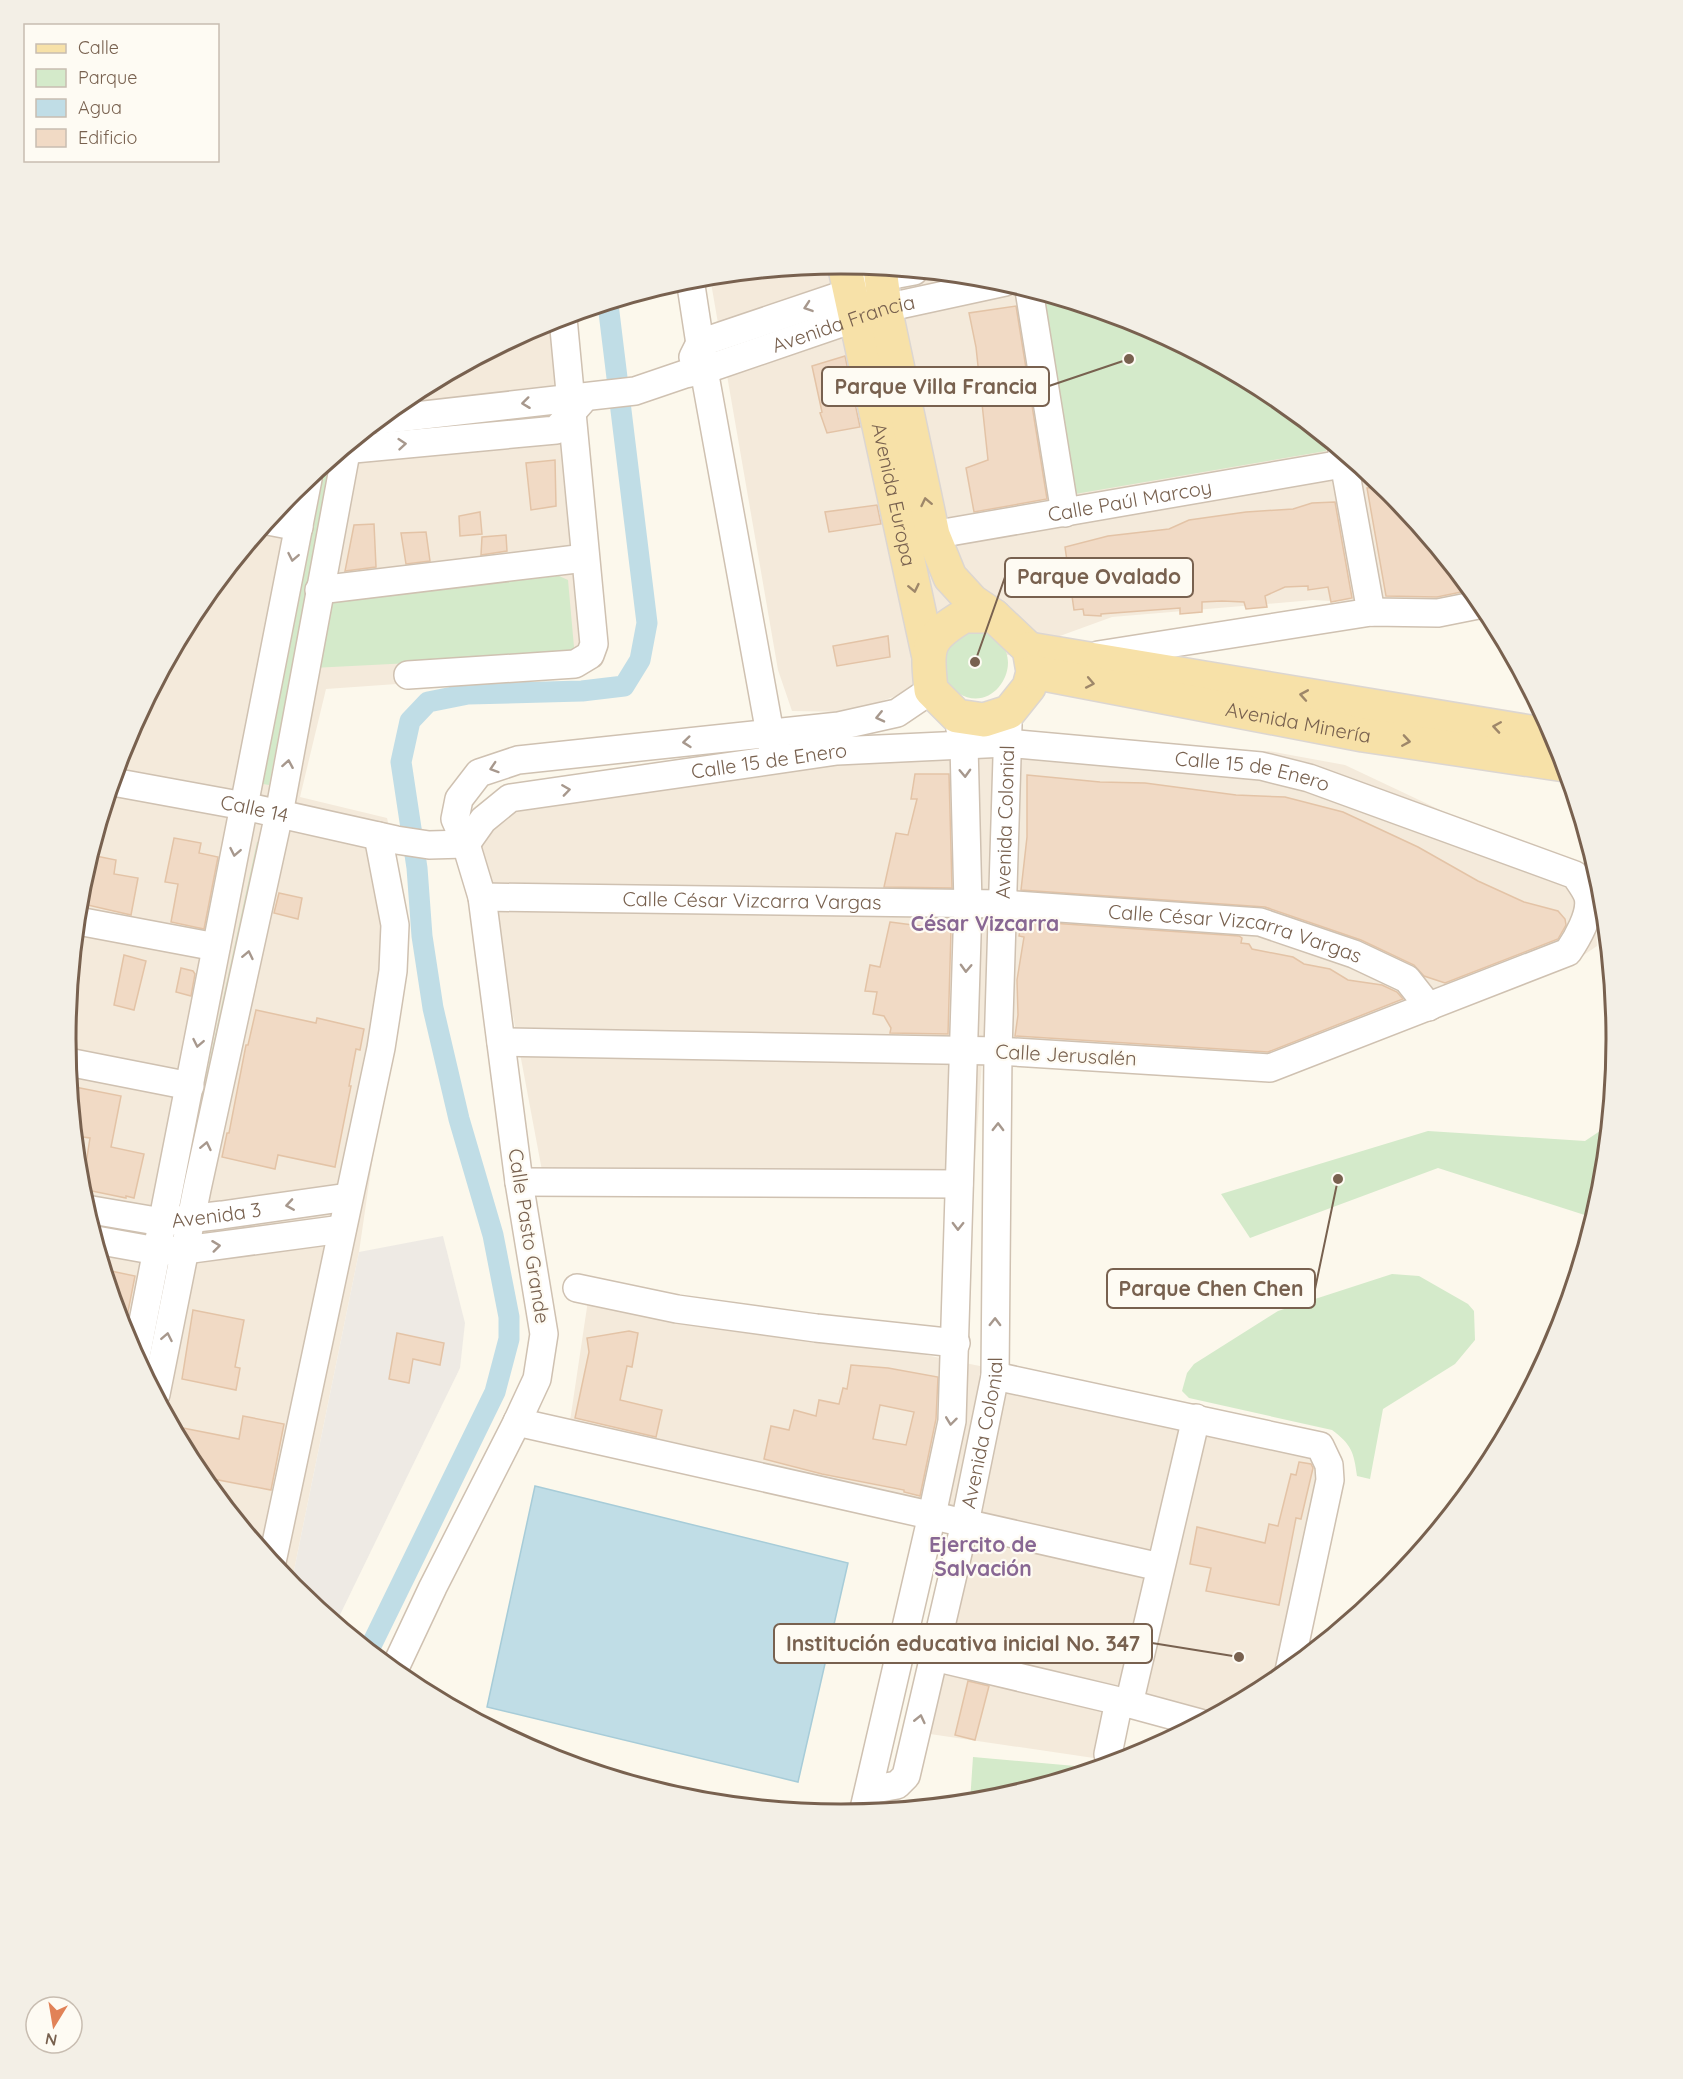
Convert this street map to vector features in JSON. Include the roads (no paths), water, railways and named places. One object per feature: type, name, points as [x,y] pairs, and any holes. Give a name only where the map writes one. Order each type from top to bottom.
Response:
[{"type":"main road","name":"Avenida Europa","points":[[866,288],[918,537],[928,653]]},
{"type":"main road","name":"Avenida Europa","points":[[918,537],[972,601],[994,616]]},
{"type":"main road","points":[[964,616],[994,616],[1031,661],[1029,687],[1008,728],[984,720],[961,730],[931,690],[928,653],[941,630],[964,616]]},
{"type":"main road","name":"Avenida Minería","points":[[1031,661],[1085,657],[1542,734]]},
{"type":"main road","name":"Avenida Minería","points":[[1031,661],[1363,735],[1554,763]]},
{"type":"street","name":"Avenida Francia","points":[[700,343],[898,277]]},
{"type":"street","name":"Avenida Francia","points":[[409,408],[583,401],[635,391],[694,372],[866,288],[960,284]]},
{"type":"street","points":[[692,289],[700,343],[694,372],[775,760]]},
{"type":"street","points":[[1030,299],[1065,513]]},
{"type":"street","points":[[408,675],[575,664],[590,655],[594,644],[585,558],[583,401],[565,327]]},
{"type":"street","points":[[357,448],[556,430],[583,401]]},
{"type":"street","points":[[158,1384],[191,1219],[279,814],[344,458]]},
{"type":"street","name":"Calle Paúl Marcoy","points":[[918,537],[1065,513],[1341,460]]},
{"type":"street","points":[[1348,466],[1371,612]]},
{"type":"street","points":[[139,1341],[305,496]]},
{"type":"street","points":[[278,523],[298,527]]},
{"type":"street","points":[[319,590],[585,558]]},
{"type":"street","points":[[1085,657],[1371,612],[1438,613],[1472,606]]},
{"type":"street","name":"Calle 15 de Enero","points":[[466,844],[455,819],[459,799],[479,773],[518,760],[839,726],[897,713],[931,690]]},
{"type":"street","name":"Calle 15 de Enero","points":[[1008,728],[1261,766],[1309,778],[1575,875],[1588,897],[1586,915]]},
{"type":"street","name":"Avenida Colonial","points":[[866,1801],[897,1785],[906,1776],[965,1523],[995,1376],[999,1051],[1008,728]]},
{"type":"street","name":"Calle 15 de Enero","points":[[466,844],[483,820],[510,798],[837,751],[961,730]]},
{"type":"street","name":"Avenida Colonial","points":[[866,1801],[952,1421],[968,904],[961,730]]},
{"type":"street","name":"Calle 14","points":[[121,783],[244,806],[387,838],[429,844],[466,844]]},
{"type":"street","points":[[274,1552],[381,1048],[393,971],[395,925],[387,838]]},
{"type":"street","name":"Calle Pasto Grande","points":[[398,1662],[537,1379],[544,1334],[519,1182],[482,897],[466,844]]},
{"type":"street","name":"Calle César Vizcarra Vargas","points":[[482,897],[1002,904],[1260,922],[1354,954],[1407,979],[1429,1007]]},
{"type":"street","name":"Calle Jerusalén","points":[[501,1042],[999,1051],[1270,1068],[1568,952],[1580,935],[1586,915]]},
{"type":"street","points":[[86,922],[216,947]]},
{"type":"street","points":[[77,1064],[190,1086]]},
{"type":"street","points":[[519,1182],[959,1184]]},
{"type":"street","name":"Avenida 3","points":[[96,1211],[162,1222],[348,1197]]},
{"type":"street","name":"Avenida 3","points":[[104,1242],[156,1251],[185,1250],[342,1229]]},
{"type":"street","points":[[957,1270],[996,1272]]},
{"type":"street","points":[[577,1288],[677,1309],[816,1328],[956,1343]]},
{"type":"street","points":[[995,1376],[1320,1446],[1329,1465],[1330,1480],[1292,1657]]},
{"type":"street","points":[[1108,1754],[1160,1567],[1196,1418]]},
{"type":"street","points":[[517,1422],[1160,1567]]},
{"type":"street","points":[[934,1657],[1124,1702],[1190,1720]]},
{"type":"water","points":[[535,1486],[848,1563],[798,1782],[487,1707]]},
{"type":"waterway","points":[[372,1643],[495,1392],[509,1339],[509,1317],[493,1235],[459,1119],[433,1008],[422,936],[417,868],[401,762],[410,721],[428,702],[468,694],[582,691],[624,686],[640,660],[647,623],[609,311]]},
{"type":"place","name":"Parque Villa Francia","points":[[1129,359]]},
{"type":"place","name":"Parque Ovalado","points":[[975,662]]},
{"type":"place","name":"Parque Chen Chen","points":[[1338,1179]]},
{"type":"place","name":"Institución educativa inicial No. 347","points":[[1239,1657]]},
{"type":"district","name":"César Vizcarra","points":[[985,924]]},
{"type":"district","name":"Ejercito de Salvación","points":[[983,1557]]}]
